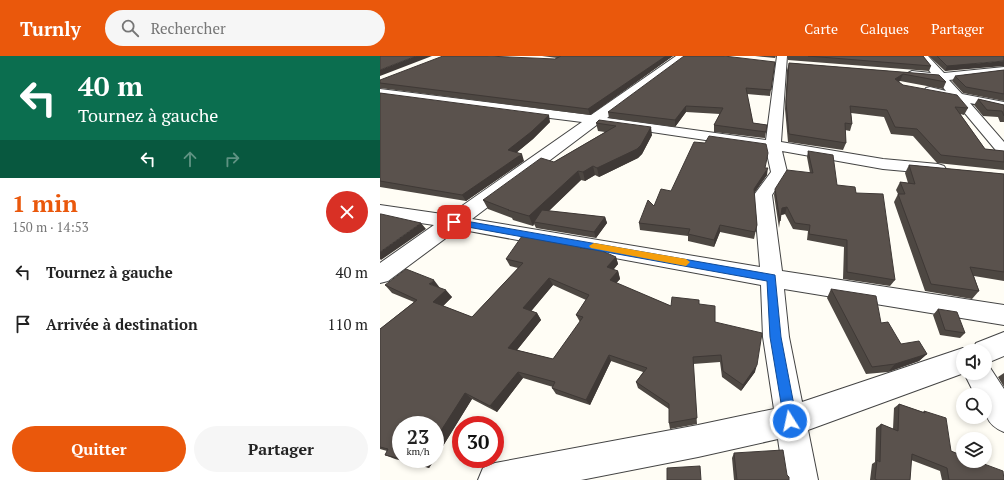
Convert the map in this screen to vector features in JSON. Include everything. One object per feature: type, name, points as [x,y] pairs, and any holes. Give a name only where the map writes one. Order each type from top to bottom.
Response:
[{"type":"street","points":[[380,275],[683,56]]},
{"type":"street","points":[[924,56],[1004,151]]},
{"type":"street","points":[[783,63],[773,145],[779,172],[763,195],[772,278],[776,337],[801,480]]},
{"type":"street","points":[[942,77],[1004,70]]},
{"type":"street","points":[[904,74],[997,83]]},
{"type":"street","points":[[916,89],[1004,106]]},
{"type":"street","points":[[380,93],[595,120],[773,145],[883,164],[954,171]]},
{"type":"street","points":[[380,211],[454,222],[772,278],[1004,315]]},
{"type":"street","points":[[992,349],[1004,344]]},
{"type":"street","points":[[495,480],[698,441],[790,421],[956,362]]},
{"type":"street","points":[[982,380],[1004,417]]},
{"type":"building","points":[[380,56],[416,56],[380,70]]},
{"type":"building","points":[[443,56],[555,59],[561,56],[666,56],[588,109],[380,83],[380,80]]},
{"type":"building","points":[[684,56],[724,56],[775,62],[771,90],[746,88],[753,123],[767,125],[766,132],[714,125],[723,108],[686,106],[675,120],[608,112]]},
{"type":"building","points":[[808,56],[923,56],[931,66]]},
{"type":"building","points":[[937,56],[1004,56],[1004,61],[947,66]]},
{"type":"building","points":[[789,63],[939,75],[946,82],[903,74],[895,79],[903,85],[957,95],[968,108],[955,107],[985,149],[1004,151],[1004,162],[941,155],[917,129],[895,127],[887,110],[850,106],[852,124],[845,123],[846,143],[789,134],[786,102]]},
{"type":"building","points":[[1004,70],[1004,94],[966,87],[955,76]]},
{"type":"building","points":[[380,93],[549,115],[531,132],[508,150],[522,154],[462,195],[380,181]]},
{"type":"building","points":[[978,99],[1004,105],[1004,116],[1002,111],[987,110]]},
{"type":"building","points":[[599,120],[651,127],[641,145],[637,149],[597,168],[593,166],[583,172],[578,171],[529,216],[508,210],[483,200],[541,158],[554,162],[616,126],[596,123]]},
{"type":"building","points":[[709,136],[766,144],[768,153],[765,168],[768,168],[754,189],[757,225],[755,232],[720,225],[714,240],[688,234],[690,229],[639,223],[648,200],[654,206],[661,189],[671,191],[694,142],[705,143]]},
{"type":"building","points":[[808,151],[833,155],[837,185],[855,187],[856,193],[883,194],[895,280],[847,272],[847,240],[809,234],[810,225],[795,223],[787,207],[782,208],[780,221],[775,189],[787,170],[813,173]]},
{"type":"building","points":[[909,165],[1004,174],[1004,272],[970,267],[979,291],[931,284],[898,194],[905,194],[900,182],[915,184]]},
{"type":"building","points":[[542,210],[605,217],[594,232],[534,222]]},
{"type":"building","points":[[381,214],[421,223],[380,252]]},
{"type":"building","points":[[522,236],[582,246],[580,248],[600,250],[616,257],[607,267],[618,271],[610,280],[671,306],[672,297],[699,300],[699,304],[715,306],[715,322],[762,333],[757,365],[743,385],[723,371],[721,355],[693,357],[697,418],[669,423],[669,404],[636,382],[647,368],[609,355],[586,400],[552,388],[555,382],[518,372],[490,406],[465,393],[444,426],[444,416],[392,416],[392,457],[385,455],[388,449],[380,447],[380,329],[417,300],[385,285],[406,269],[434,280],[429,284],[446,290],[433,302],[472,317],[523,263],[506,259]],"holes":[[[549,278],[589,295],[576,315],[583,317],[553,359],[508,348],[537,313],[523,308]]]},
{"type":"building","points":[[831,289],[876,296],[881,323],[888,322],[901,344],[919,341],[927,354],[895,364],[872,367]]},
{"type":"building","points":[[938,309],[957,312],[965,333],[945,330]]},
{"type":"building","points":[[899,404],[925,413],[924,411],[946,418],[951,451],[956,453],[956,468],[992,467],[1003,471],[1004,480],[949,480],[947,468],[912,454],[910,480],[877,480],[875,479],[877,460],[880,462],[881,424],[898,431]]},
{"type":"building","points":[[783,450],[789,480],[737,480],[734,453]]},
{"type":"building","points":[[700,466],[701,480],[667,480],[667,468]]},
{"type":"slow traffic","points":[[594,246],[686,262]]},
{"type":"route","points":[[454,222],[772,278],[776,337],[790,421]]}]
